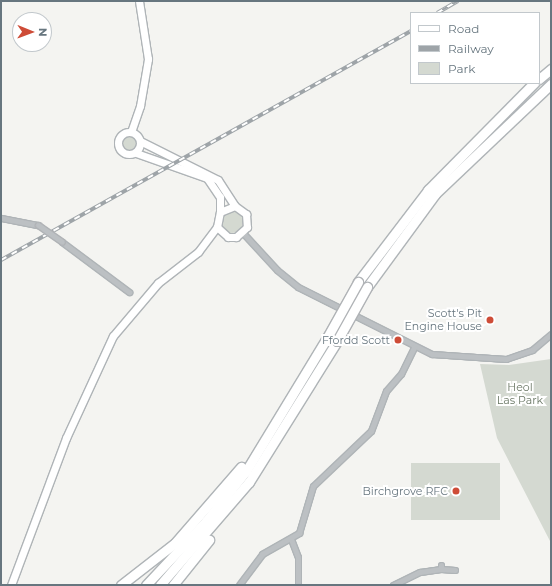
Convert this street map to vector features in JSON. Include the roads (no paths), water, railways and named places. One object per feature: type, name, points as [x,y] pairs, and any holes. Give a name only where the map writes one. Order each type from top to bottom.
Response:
[{"type":"highway","points":[[540,78],[551,69]]},
{"type":"highway","points":[[146,585],[226,497],[270,436],[358,282],[428,190],[533,84]]},
{"type":"highway","points":[[174,585],[278,441],[337,342],[367,287],[435,194],[551,84]]},
{"type":"highway","points":[[121,585],[175,543],[206,509],[268,434],[303,380]]},
{"type":"highway","points":[[160,585],[234,502]]},
{"type":"main road","points":[[131,132],[140,106],[148,59],[139,1]]},
{"type":"main road","points":[[131,132],[140,140],[218,180],[235,206],[246,214],[248,221],[243,233],[228,237],[217,226]]},
{"type":"main road","points":[[11,585],[60,450],[113,336],[128,314],[158,283],[198,252],[217,226],[220,212],[220,197],[207,178],[136,153],[125,154],[118,146],[121,135],[131,132]]},
{"type":"main road","points":[[136,153],[140,140]]},
{"type":"main road","points":[[220,212],[235,206]]},
{"type":"main road","points":[[16,585],[18,569]]},
{"type":"street","points":[[1,218],[38,225],[129,292]]},
{"type":"street","points":[[243,233],[277,270],[298,287],[414,347],[432,354],[506,359],[532,350],[551,334]]},
{"type":"street","points":[[239,585],[262,554],[291,539],[305,521],[313,486],[344,462],[371,431],[386,391],[401,374],[414,347]]},
{"type":"street","points":[[291,539],[298,557],[298,585]]},
{"type":"street","points":[[393,585],[420,572],[441,567],[455,570]]},
{"type":"railway","points":[[439,12],[458,1]]},
{"type":"railway","points":[[1,260],[410,32]]},
{"type":"place","name":"Scott's Pit Engine House","points":[[490,320]]},
{"type":"place","name":"Ffordd Scott","points":[[398,340]]},
{"type":"place","name":"Birchgrove RFC","points":[[456,491]]},
{"type":"park label","name":"Heol Las Park","points":[[520,394]]}]
